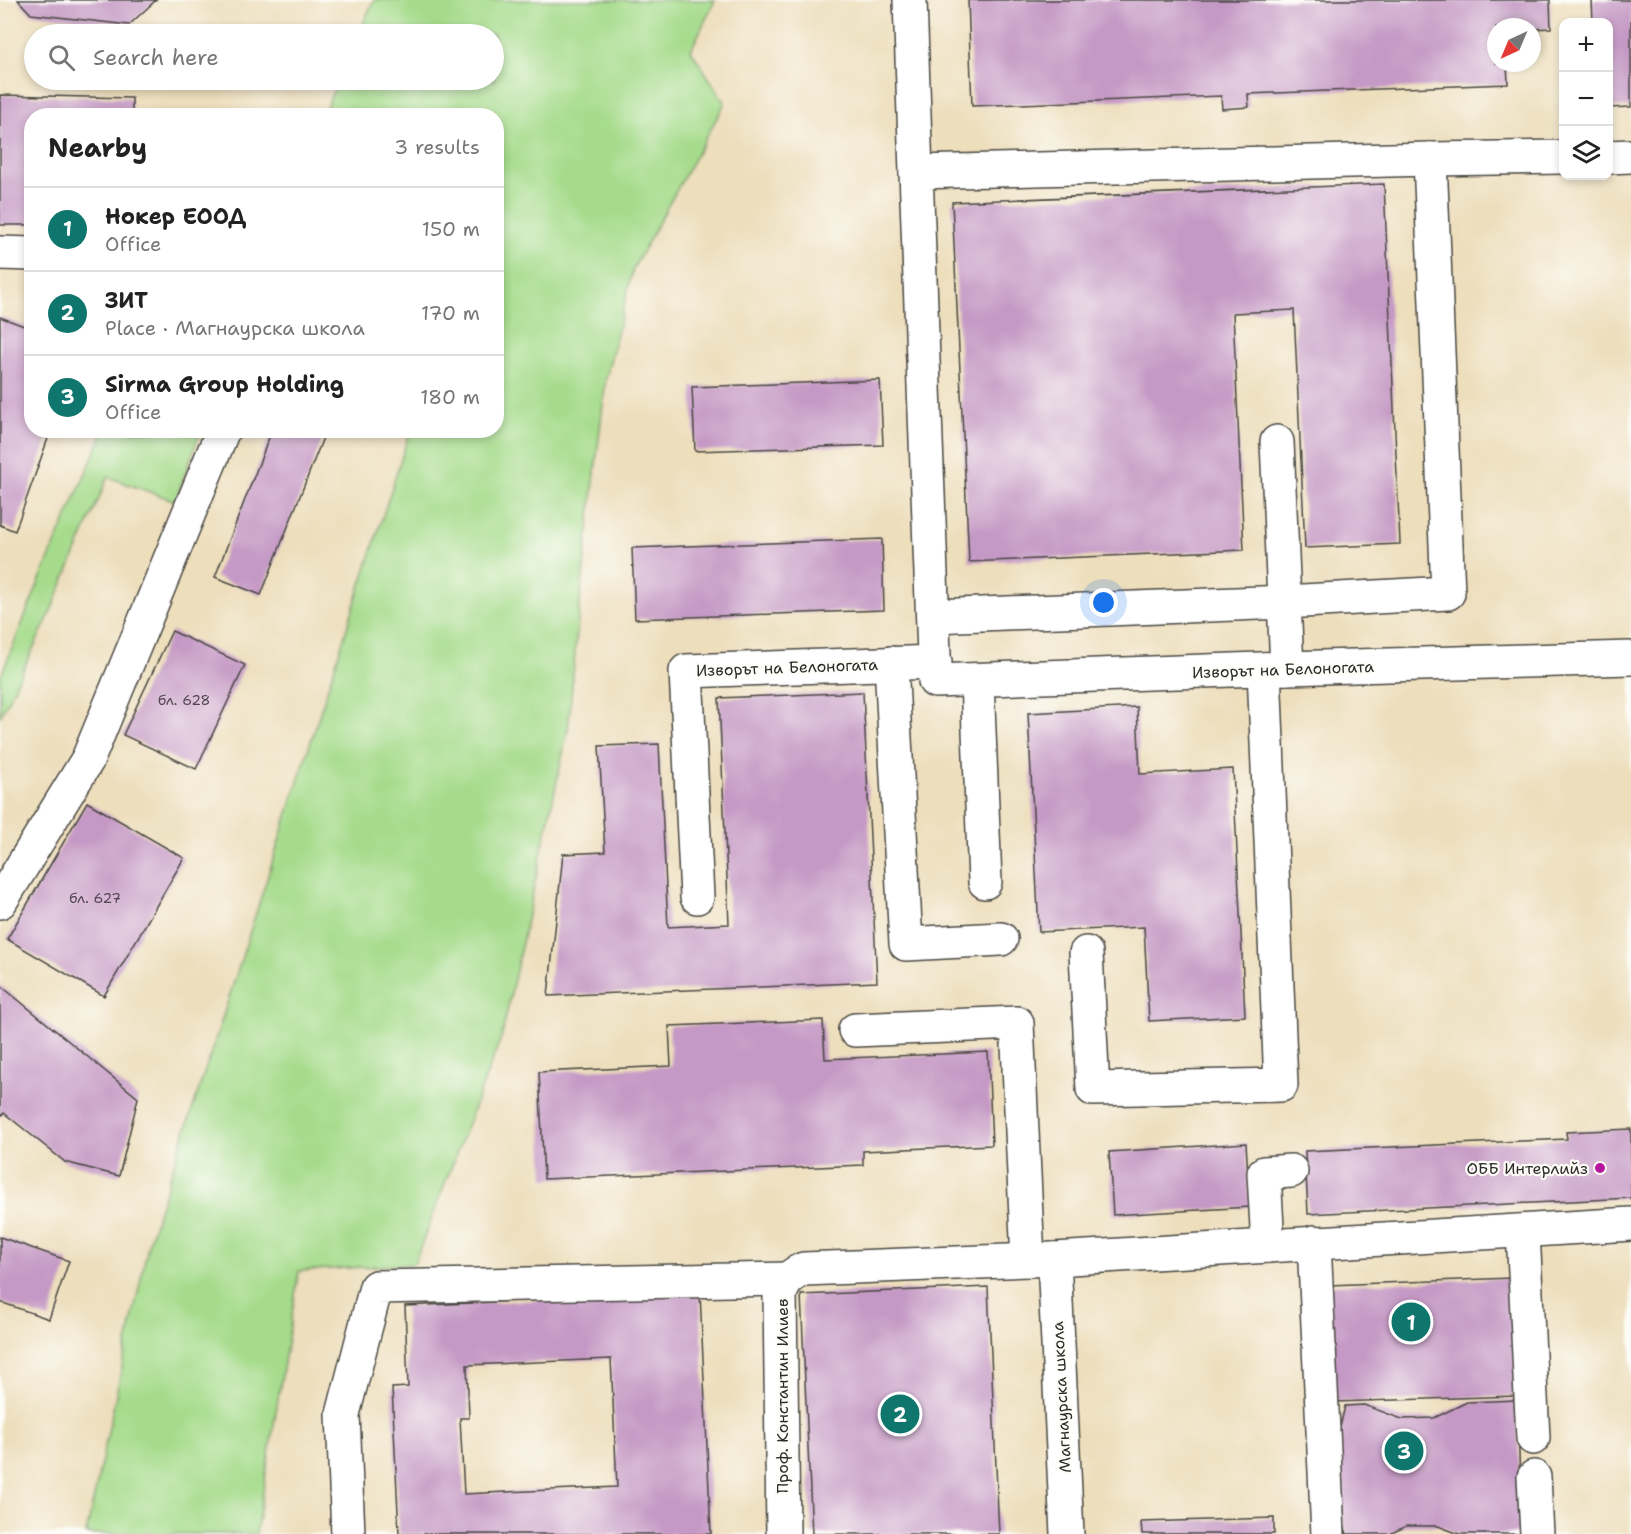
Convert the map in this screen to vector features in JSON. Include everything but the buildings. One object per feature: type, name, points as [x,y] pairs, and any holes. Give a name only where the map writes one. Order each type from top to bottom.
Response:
[{"type":"street","points":[[910,0],[935,672]]},
{"type":"street","points":[[1613,157],[1631,156]]},
{"type":"street","points":[[916,172],[1559,157]]},
{"type":"street","points":[[933,616],[1448,593],[1430,159]]},
{"type":"street","points":[[0,253],[24,254]]},
{"type":"street","points":[[0,902],[88,759],[220,438]]},
{"type":"street","points":[[1086,953],[1093,1089],[1281,1085],[1276,669],[1285,602],[1277,442]]},
{"type":"street","name":"Изворът на Белоногата","points":[[697,897],[686,671],[891,663],[977,680],[1631,658]]},
{"type":"street","points":[[891,663],[906,944],[1001,939]]},
{"type":"street","points":[[977,680],[985,882]]},
{"type":"street","name":"Магнаурска школа","points":[[855,1030],[1017,1023],[1067,1534]]},
{"type":"street","points":[[1268,1246],[1264,1173],[1291,1171]]},
{"type":"street","points":[[348,1534],[343,1414],[376,1287],[796,1274],[1631,1224]]},
{"type":"street","points":[[1523,1231],[1533,1438]]},
{"type":"street","points":[[1314,1242],[1328,1534]]},
{"type":"street","name":"Проф. Константин Илиев","points":[[783,1534],[780,1294],[796,1274]]},
{"type":"street","points":[[1534,1477],[1537,1534]]},
{"type":"green space","points":[[374,0],[715,0],[691,50],[725,103],[633,269],[606,378],[578,619],[568,730],[502,1035],[414,1264],[299,1271],[256,1534],[86,1534],[149,1241],[408,438],[504,438],[504,108],[326,108],[334,90],[504,90],[504,24],[363,24]]},
{"type":"green space","points":[[101,438],[198,438],[175,501],[108,477],[49,616],[0,717],[0,678]]},
{"type":"place","name":"ОББ Интерлийз","points":[[1600,1168]]},
{"type":"place","name":"Нокер ЕООД","points":[[1411,1322]]},
{"type":"place","name":"ЗИТ","points":[[900,1414]]},
{"type":"place","name":"Sirma Group Holding","points":[[1404,1451]]}]
